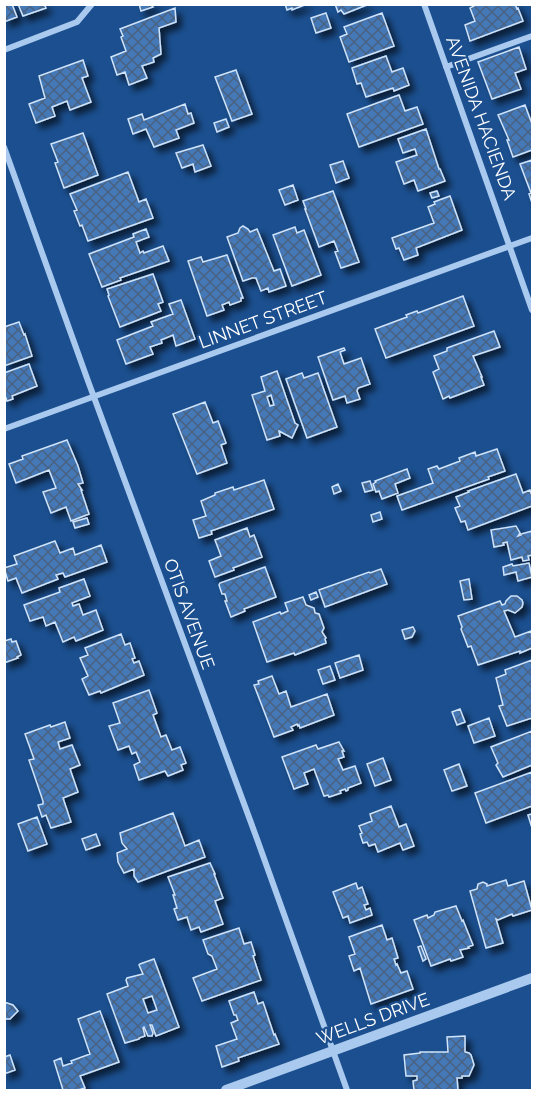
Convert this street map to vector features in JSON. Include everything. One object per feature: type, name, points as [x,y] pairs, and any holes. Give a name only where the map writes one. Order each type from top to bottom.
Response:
[{"type":"street","points":[[4,50],[77,22],[92,4]]},
{"type":"street","name":"AVENIDA HACIENDA","points":[[424,4],[532,310]]},
{"type":"street","points":[[446,67],[532,36]]},
{"type":"street","name":"OTIS AVENUE","points":[[4,147],[346,1090]]},
{"type":"street","name":"LINNET STREET","points":[[4,429],[532,238]]},
{"type":"street","name":"WELLS DRIVE","points":[[226,1090],[532,978]]},
{"type":"building","points":[[4,4],[12,4],[17,17],[4,22]]},
{"type":"building","points":[[18,4],[44,4],[46,8],[23,16]]},
{"type":"building","points":[[139,4],[155,4],[141,11]]},
{"type":"building","points":[[285,4],[307,4],[287,10]]},
{"type":"building","points":[[335,4],[367,5],[344,14],[341,10],[338,12]]},
{"type":"building","points":[[473,4],[515,4],[523,21],[470,41],[465,25],[475,21],[470,8],[474,6]]},
{"type":"building","points":[[175,8],[176,22],[159,28],[161,54],[153,58],[154,62],[142,66],[147,78],[129,85],[125,72],[117,75],[111,57],[126,51],[120,29]]},
{"type":"building","points":[[326,13],[331,28],[316,33],[311,18]]},
{"type":"building","points":[[382,13],[394,46],[349,62],[340,37],[347,34],[344,27]]},
{"type":"building","points":[[519,47],[526,69],[515,73],[521,89],[492,99],[478,62]]},
{"type":"building","points":[[386,56],[392,72],[403,68],[409,85],[366,97],[361,83],[357,84],[352,68]]},
{"type":"building","points":[[83,60],[88,76],[82,78],[91,102],[70,110],[67,101],[52,107],[55,116],[36,123],[29,104],[45,98],[39,76]]},
{"type":"building","points":[[236,70],[252,114],[232,121],[215,77]]},
{"type":"building","points":[[399,95],[405,111],[417,107],[423,124],[359,147],[347,114]]},
{"type":"building","points":[[185,104],[194,123],[176,130],[179,138],[154,147],[146,129],[133,134],[128,119],[142,114],[144,120]]},
{"type":"building","points":[[525,105],[532,124],[532,150],[513,157],[507,140],[509,140],[498,115]]},
{"type":"building","points":[[226,119],[229,127],[217,132],[214,123]]},
{"type":"building","points":[[426,129],[445,181],[418,191],[414,180],[404,184],[396,162],[417,155],[415,149],[403,153],[398,139]]},
{"type":"building","points":[[83,133],[98,175],[64,188],[51,144]]},
{"type":"building","points":[[203,145],[211,166],[195,172],[193,164],[182,168],[176,153]]},
{"type":"building","points":[[532,160],[532,203],[529,194],[531,193],[520,164]]},
{"type":"building","points":[[343,161],[349,178],[336,183],[330,165]]},
{"type":"building","points":[[128,172],[139,202],[146,199],[153,218],[88,241],[74,211],[77,210],[70,194]]},
{"type":"building","points":[[293,185],[298,200],[285,205],[279,190]]},
{"type":"building","points":[[333,191],[359,262],[341,268],[334,241],[319,247],[303,201]]},
{"type":"building","points":[[437,191],[439,196],[432,198],[430,193]]},
{"type":"building","points":[[450,196],[462,230],[416,248],[418,255],[404,260],[392,238],[434,223],[428,207]]},
{"type":"building","points":[[243,226],[250,232],[257,229],[274,271],[280,269],[286,286],[269,292],[268,288],[261,291],[256,278],[243,281],[227,237],[238,233]]},
{"type":"building","points":[[295,227],[297,233],[304,230],[321,275],[292,286],[273,235]]},
{"type":"building","points":[[146,229],[149,237],[136,242],[140,253],[163,246],[169,261],[120,278],[121,280],[102,287],[89,254],[134,237],[133,234]]},
{"type":"building","points":[[227,255],[243,298],[230,305],[229,302],[222,305],[224,310],[207,316],[188,261],[201,257],[203,262]]},
{"type":"building","points":[[153,274],[163,302],[158,304],[161,311],[120,327],[107,289]]},
{"type":"building","points":[[463,296],[474,326],[386,358],[375,329],[407,317],[406,315],[417,311],[418,313]]},
{"type":"building","points":[[181,300],[195,339],[176,346],[173,335],[161,340],[162,343],[150,347],[153,354],[126,364],[117,340],[153,326],[151,322],[173,314],[169,304]]},
{"type":"building","points":[[19,322],[32,356],[4,366],[4,327]]},
{"type":"building","points":[[494,331],[500,347],[473,356],[484,385],[443,399],[433,372],[439,369],[434,356],[447,351],[447,348]]},
{"type":"building","points":[[344,348],[345,350],[340,352],[344,364],[361,358],[370,384],[358,388],[360,399],[347,403],[345,396],[333,400],[318,357]]},
{"type":"building","points":[[29,364],[37,386],[12,396],[13,399],[7,401],[6,398],[4,399],[4,373]]},
{"type":"building","points":[[277,371],[295,423],[298,425],[292,438],[279,431],[280,436],[267,440],[252,395],[265,391],[261,377]],"holes":[[[271,395],[274,405],[270,406],[267,397]]]},
{"type":"building","points":[[302,373],[304,378],[318,373],[337,427],[307,438],[286,379]]},
{"type":"building","points":[[205,402],[213,423],[218,421],[226,443],[221,445],[227,463],[197,474],[173,414]]},
{"type":"building","points":[[67,440],[78,466],[83,483],[78,484],[89,514],[71,521],[66,507],[51,513],[43,492],[56,488],[49,470],[16,483],[9,464],[23,459],[22,456]]},
{"type":"building","points":[[497,449],[505,471],[488,477],[489,479],[402,510],[397,496],[433,483],[428,469],[437,466],[439,469],[475,452],[476,456]]},
{"type":"building","points":[[407,469],[410,478],[395,484],[398,493],[382,499],[379,491],[376,492],[373,484],[375,481]]},
{"type":"building","points":[[516,474],[523,493],[530,490],[532,506],[468,530],[465,521],[461,522],[455,508],[460,506],[456,497]]},
{"type":"building","points":[[264,480],[274,509],[211,531],[212,534],[199,538],[193,520],[206,516],[201,501],[233,487],[234,490]]},
{"type":"building","points":[[370,481],[373,490],[365,492],[362,483]]},
{"type":"building","points":[[338,484],[341,491],[334,494],[332,487]]},
{"type":"building","points":[[380,512],[382,519],[373,522],[371,515]]},
{"type":"building","points":[[87,518],[89,524],[75,528],[73,522]]},
{"type":"building","points":[[516,526],[520,533],[518,536],[532,531],[532,555],[528,556],[529,560],[523,561],[522,557],[511,560],[507,542],[494,547],[491,530]]},
{"type":"building","points":[[247,528],[250,537],[254,535],[262,557],[215,577],[209,561],[221,556],[215,540]]},
{"type":"building","points":[[55,541],[60,553],[73,548],[75,555],[101,545],[107,562],[65,577],[63,573],[56,575],[58,579],[22,593],[16,578],[8,581],[4,568],[17,564],[14,556]]},
{"type":"building","points":[[529,563],[532,577],[518,581],[516,572],[504,575],[503,567]]},
{"type":"building","points":[[265,567],[276,597],[244,609],[245,611],[231,617],[220,583]]},
{"type":"building","points":[[381,569],[387,584],[325,607],[319,590]]},
{"type":"building","points":[[84,579],[90,596],[72,603],[73,606],[79,604],[83,615],[96,610],[103,630],[76,641],[74,637],[63,642],[55,622],[46,626],[43,617],[30,621],[24,605],[60,592],[59,588]]},
{"type":"building","points":[[469,579],[472,599],[464,600],[460,581]]},
{"type":"building","points":[[316,592],[318,597],[311,600],[309,595]]},
{"type":"building","points":[[511,596],[517,596],[522,600],[522,607],[515,613],[504,611],[515,637],[531,631],[532,648],[478,665],[471,646],[468,647],[458,616],[500,601],[502,605],[505,604]]},
{"type":"building","points":[[303,597],[306,605],[314,608],[315,613],[319,614],[326,643],[295,655],[294,653],[267,662],[253,622],[288,611],[285,603]]},
{"type":"building","points":[[413,627],[415,631],[412,637],[405,639],[402,630]]},
{"type":"building","points":[[121,634],[125,645],[130,643],[135,658],[132,659],[134,663],[139,661],[144,675],[101,693],[100,691],[89,695],[82,679],[88,676],[80,658],[88,655],[85,648]]},
{"type":"building","points":[[11,639],[12,642],[16,641],[21,655],[4,663],[4,641]]},
{"type":"building","points":[[359,655],[363,670],[340,678],[335,663]]},
{"type":"building","points":[[532,660],[532,718],[507,726],[499,706],[503,705],[496,678],[506,674],[505,670]]},
{"type":"building","points":[[330,666],[335,680],[323,684],[318,670]]},
{"type":"building","points":[[272,676],[279,694],[286,691],[291,707],[327,694],[334,715],[300,728],[297,724],[291,727],[293,730],[274,737],[254,685]]},
{"type":"building","points":[[149,690],[157,713],[153,715],[161,737],[166,735],[172,750],[180,747],[186,763],[181,765],[183,770],[168,776],[165,771],[139,780],[134,765],[140,762],[136,752],[132,754],[129,746],[118,750],[109,726],[120,723],[113,703]]},
{"type":"building","points":[[460,709],[465,722],[457,725],[452,712]]},
{"type":"building","points":[[489,718],[495,736],[474,743],[468,726]]},
{"type":"building","points":[[65,722],[70,738],[58,742],[60,749],[72,745],[80,765],[70,769],[78,792],[63,798],[71,822],[51,828],[46,815],[42,817],[38,805],[43,804],[43,801],[29,760],[34,759],[25,734]]},
{"type":"building","points":[[532,731],[532,765],[503,777],[496,765],[498,763],[491,747]]},
{"type":"building","points":[[339,742],[344,751],[342,751],[344,757],[338,759],[343,770],[355,766],[361,783],[346,791],[345,789],[340,791],[341,793],[329,797],[324,796],[314,769],[304,773],[308,784],[294,789],[282,757],[316,745],[318,749]]},
{"type":"building","points":[[383,758],[391,780],[375,786],[367,764]]},
{"type":"building","points":[[459,764],[467,786],[452,791],[444,770]]},
{"type":"building","points":[[532,772],[532,806],[486,823],[475,793]]},
{"type":"building","points":[[391,806],[399,827],[406,824],[414,846],[403,850],[400,843],[378,852],[375,844],[369,846],[367,842],[363,843],[359,826],[372,821],[370,814]]},
{"type":"building","points":[[173,813],[185,846],[199,840],[205,857],[138,882],[134,876],[134,869],[124,873],[118,862],[117,853],[127,849],[122,843],[120,833]]},
{"type":"building","points":[[532,814],[532,828],[528,815]]},
{"type":"building","points":[[37,817],[47,844],[28,851],[18,824]]},
{"type":"building","points":[[96,834],[100,845],[86,850],[82,839]]},
{"type":"building","points":[[210,863],[223,898],[215,901],[223,924],[201,932],[199,927],[191,930],[187,917],[178,920],[174,909],[177,908],[173,895],[175,895],[168,877]]},
{"type":"building","points":[[506,880],[508,886],[524,881],[532,910],[496,919],[503,943],[486,948],[470,891],[477,889],[478,884],[483,882],[487,886]]},
{"type":"building","points":[[356,883],[358,889],[362,887],[368,904],[364,905],[366,910],[370,908],[372,915],[350,923],[348,916],[343,918],[333,892]]},
{"type":"building","points":[[456,906],[473,945],[460,950],[463,957],[431,966],[414,920],[427,915],[428,918],[435,912]]},
{"type":"building","points":[[382,925],[387,940],[392,938],[398,958],[394,959],[396,965],[401,973],[407,971],[413,989],[371,1004],[360,968],[354,971],[349,956],[355,954],[349,937]]},
{"type":"building","points":[[239,928],[244,944],[251,942],[261,980],[202,1001],[193,978],[217,969],[203,940]]},
{"type":"building","points":[[421,946],[426,959],[423,961],[418,947]]},
{"type":"building","points":[[154,959],[179,1027],[156,1036],[150,1025],[152,1036],[148,1036],[144,1027],[145,1036],[125,1043],[107,994],[128,986],[127,978],[143,974],[140,964]],"holes":[[[152,996],[157,1010],[148,1013],[143,999]]]},
{"type":"building","points":[[254,992],[258,1004],[263,1002],[279,1044],[238,1058],[239,1061],[222,1067],[216,1046],[237,1039],[231,1023],[238,1020],[229,1001]]},
{"type":"building","points":[[4,1002],[13,1005],[18,1011],[10,1019],[4,1019]]},
{"type":"building","points":[[100,1011],[119,1062],[80,1076],[85,1088],[63,1090],[54,1061],[61,1058],[63,1066],[90,1054],[78,1019]]},
{"type":"building","points":[[465,1036],[465,1052],[471,1055],[474,1065],[469,1076],[457,1078],[458,1090],[414,1090],[413,1081],[417,1080],[417,1076],[406,1076],[404,1055],[420,1052],[448,1052],[447,1037]]},
{"type":"building","points":[[10,1055],[15,1070],[4,1074],[4,1057]]}]
